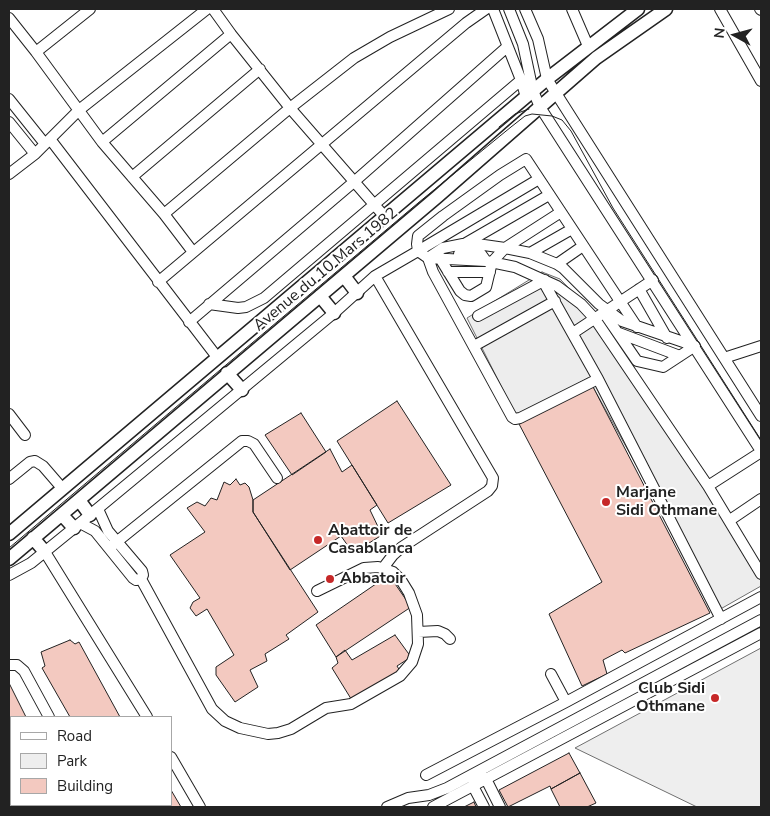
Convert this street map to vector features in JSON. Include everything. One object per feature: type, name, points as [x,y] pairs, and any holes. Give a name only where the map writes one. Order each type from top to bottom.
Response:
[{"type":"main road","name":"Avenue du 10 Mars 1982","points":[[9,534],[588,46],[624,13],[638,9]]},
{"type":"main road","name":"Avenue du 10 Mars 1982","points":[[9,559],[437,197],[596,58],[666,9]]},
{"type":"main road","points":[[344,276],[356,293]]},
{"type":"main road","points":[[320,296],[334,313]]},
{"type":"main road","points":[[227,373],[242,390]]},
{"type":"main road","points":[[79,500],[94,512]]},
{"type":"main road","points":[[62,514],[77,526]]},
{"type":"main road","points":[[34,538],[45,552]]},
{"type":"street","points":[[9,174],[35,154],[79,110],[207,9]]},
{"type":"street","points":[[214,9],[231,34],[290,108],[355,181],[384,217]]},
{"type":"street","points":[[164,214],[290,108],[354,58],[390,37],[449,9]]},
{"type":"street","points":[[158,282],[466,23],[486,9]]},
{"type":"street","points":[[493,9],[507,47],[529,94],[540,107],[653,280],[761,451],[708,486]]},
{"type":"street","points":[[509,9],[523,44],[529,94]]},
{"type":"street","points":[[525,9],[538,39],[547,79],[761,416]]},
{"type":"street","points":[[572,9],[588,46]]},
{"type":"street","points":[[720,9],[761,80]]},
{"type":"street","points":[[36,52],[86,10]]},
{"type":"street","points":[[9,18],[102,142],[164,214],[193,252]]},
{"type":"street","points":[[102,142],[231,34]]},
{"type":"street","points":[[189,322],[355,181],[507,47]]},
{"type":"street","points":[[132,177],[260,69]]},
{"type":"street","points":[[210,304],[238,308],[246,307],[264,298],[521,80]]},
{"type":"street","points":[[9,99],[47,141],[217,358]]},
{"type":"street","points":[[9,122],[35,154]]},
{"type":"street","points":[[637,327],[526,159],[500,175],[418,236],[418,251],[428,258],[515,267],[544,280],[602,314],[622,321],[637,327],[667,338],[695,346]]},
{"type":"street","points":[[9,574],[25,567],[77,526],[334,313],[375,276],[539,179]]},
{"type":"street","points":[[463,244],[549,195]]},
{"type":"street","points":[[448,272],[489,265],[506,248],[561,212]]},
{"type":"street","points":[[530,253],[572,229]]},
{"type":"street","points":[[428,258],[443,248],[463,244],[477,244],[530,253],[557,264],[619,333],[637,361],[663,368],[695,346]]},
{"type":"street","points":[[557,264],[583,246]]},
{"type":"street","points":[[428,258],[433,272],[515,420],[598,379]]},
{"type":"street","points":[[442,260],[462,293],[471,296],[486,287],[489,265]]},
{"type":"street","points":[[375,276],[493,478],[492,486],[488,491],[402,547],[383,568]]},
{"type":"street","points":[[544,280],[598,379],[721,619]]},
{"type":"street","points":[[478,316],[544,280]]},
{"type":"street","points":[[573,333],[653,280]]},
{"type":"street","points":[[639,289],[667,338]]},
{"type":"street","points":[[474,346],[555,300]]},
{"type":"street","points":[[602,314],[730,520],[761,574]]},
{"type":"street","points":[[619,333],[680,356]]},
{"type":"street","points":[[724,358],[761,346]]},
{"type":"street","points":[[9,414],[25,435]]},
{"type":"street","points":[[113,545],[242,441],[254,444],[277,478]]},
{"type":"street","points":[[9,479],[35,460],[43,466],[62,488]]},
{"type":"street","points":[[730,520],[761,499]]},
{"type":"street","points":[[94,512],[105,526],[113,545]]},
{"type":"street","points":[[77,526],[95,531],[142,571],[143,575],[140,579],[212,709],[225,721],[248,730],[272,734],[291,730],[320,711],[334,706],[351,704],[400,676],[415,657],[418,644],[417,616],[409,593],[397,576],[383,568],[364,568],[317,591]]},
{"type":"street","points":[[45,552],[146,716]]},
{"type":"street","points":[[426,775],[761,598]]},
{"type":"street","points":[[387,807],[408,798],[436,792],[474,773],[761,620]]},
{"type":"street","points":[[418,632],[438,631],[445,634],[450,640]]},
{"type":"street","points":[[433,807],[761,633]]},
{"type":"street","points":[[9,665],[17,665],[24,671],[48,716]]},
{"type":"street","points":[[551,674],[566,702]]},
{"type":"street","points":[[172,760],[200,807]]},
{"type":"street","points":[[474,773],[486,779],[500,807]]},
{"type":"street","points":[[474,773],[473,786],[484,807]]},
{"type":"green space","name":"Club Sidi Othmane","points":[[761,648],[761,807],[697,807],[575,748]]},
{"type":"shaded area","points":[[542,272],[560,279],[597,317],[761,578],[761,586],[717,611],[588,378],[517,418],[467,318]]},
{"type":"building","name":"Marjane Sidi Othmane","points":[[591,383],[710,613],[625,653],[622,650],[603,660],[607,674],[582,686],[549,614],[602,582],[518,422]]},
{"type":"building","points":[[397,401],[451,485],[388,523],[337,441]]},
{"type":"building","points":[[301,413],[326,452],[292,475],[265,435]]},
{"type":"building","points":[[330,449],[342,472],[352,465],[377,505],[370,510],[382,535],[353,553],[341,536],[290,570],[253,512],[253,500]]},
{"type":"building","points":[[236,479],[240,485],[245,483],[249,487],[253,500],[253,512],[318,612],[286,635],[289,639],[265,654],[267,661],[250,670],[258,687],[235,702],[216,675],[216,667],[234,655],[207,609],[196,616],[190,608],[193,602],[200,598],[170,555],[205,532],[187,508],[197,502],[205,506],[211,498],[217,500],[224,482],[230,485]]},
{"type":"building","points":[[389,575],[411,607],[336,657],[316,625]]},
{"type":"building","points":[[395,635],[411,657],[397,666],[400,671],[353,702],[332,668],[338,663],[336,657],[345,650],[352,660]]},
{"type":"building","points":[[70,640],[75,644],[79,642],[119,716],[69,716],[42,668],[45,666],[41,652]]},
{"type":"building","points":[[9,683],[26,716],[10,716],[10,724]]},
{"type":"building","points":[[569,753],[580,773],[551,789],[550,786],[508,807],[499,790]]},
{"type":"building","points":[[580,773],[596,803],[587,807],[560,807],[551,789]]},
{"type":"building","points":[[172,792],[181,807],[164,807],[172,806]]},
{"type":"building","points":[[474,802],[476,807],[464,807]]},
{"type":"building","points":[[112,806],[131,807],[112,807]]},
{"type":"tram line","points":[[499,127],[515,114],[529,109]]},
{"type":"tram line","points":[[9,548],[418,203],[525,116],[532,114],[552,116],[562,120],[571,131],[613,208],[761,440]]},
{"type":"place","name":"Marjane Sidi Othmane","points":[[606,502]]},
{"type":"place","name":"Abattoir de Casablanca","points":[[318,540]]},
{"type":"place","name":"Abbatoir","points":[[330,579]]},
{"type":"place","name":"Club Sidi Othmane","points":[[715,698]]}]
